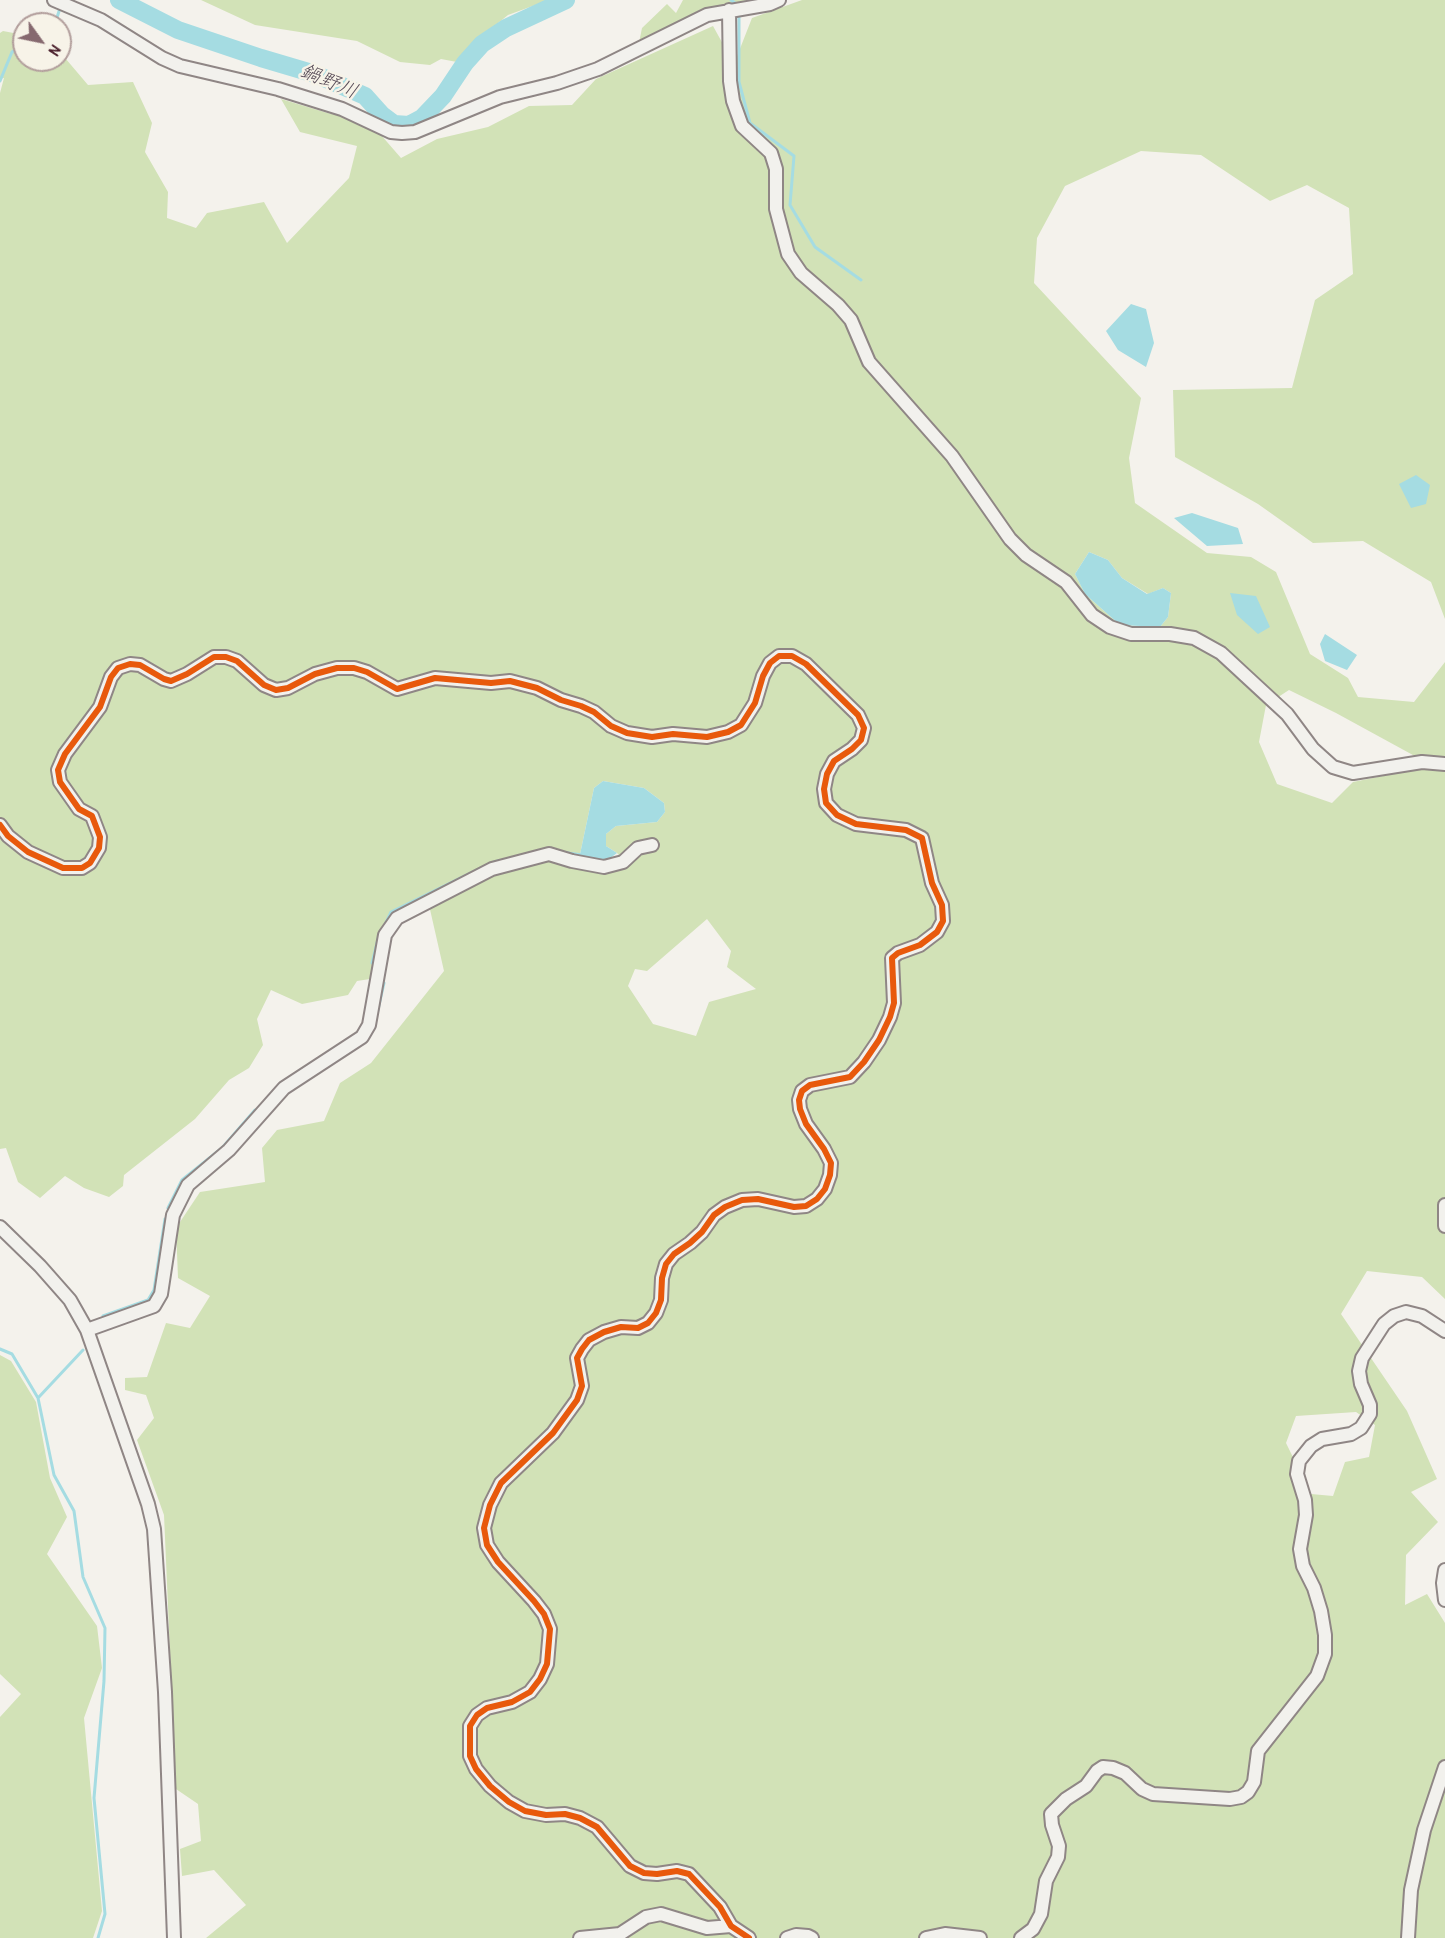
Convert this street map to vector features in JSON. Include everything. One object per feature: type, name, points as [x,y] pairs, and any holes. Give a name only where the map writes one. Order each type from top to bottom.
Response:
[{"type":"street","points":[[54,0],[101,20],[162,58],[180,66],[278,89],[342,109],[391,132],[402,133],[415,132],[500,97],[557,83],[598,69],[707,15],[770,4],[779,0]]},
{"type":"street","points":[[729,10],[730,81],[733,101],[742,126],[771,153],[776,169],[776,209],[788,254],[801,273],[838,305],[851,320],[869,362],[952,456],[1010,539],[1026,555],[1066,582],[1092,615],[1110,627],[1131,634],[1170,634],[1194,638],[1221,653],[1287,714],[1313,750],[1333,766],[1353,773],[1422,762],[1445,764]]},
{"type":"street","points":[[0,825],[8,836],[28,852],[63,868],[81,868],[90,863],[99,848],[100,837],[92,816],[79,808],[60,782],[57,770],[65,754],[100,707],[111,676],[118,668],[130,663],[140,664],[171,681],[214,657],[226,657],[237,662],[264,686],[276,690],[288,688],[315,674],[337,668],[354,668],[367,672],[397,689],[435,678],[491,683],[510,681],[537,688],[561,700],[581,706],[594,712],[611,726],[627,733],[652,737],[673,734],[707,737],[728,732],[741,725],[755,703],[770,663],[779,656],[792,656],[806,664],[858,715],[864,728],[861,740],[834,761],[826,774],[824,789],[826,803],[837,814],[856,824],[906,830],[922,838],[932,883],[942,905],[944,921],[937,933],[920,945],[898,953],[892,958],[894,1003],[879,1040],[864,1062],[850,1077],[810,1085],[802,1091],[799,1100],[803,1117],[825,1149],[831,1163],[825,1189],[817,1199],[806,1206],[794,1208],[758,1198],[742,1200],[725,1207],[714,1215],[702,1232],[674,1254],[666,1264],[662,1278],[662,1300],[648,1323],[638,1328],[621,1327],[604,1332],[589,1340],[582,1349],[578,1358],[582,1386],[577,1400],[553,1433],[501,1483],[490,1504],[484,1528],[487,1545],[498,1562],[534,1601],[544,1614],[550,1629],[547,1664],[540,1679],[530,1692],[512,1702],[487,1708],[477,1714],[470,1726],[470,1756],[476,1769],[508,1802],[525,1811],[546,1815],[565,1814],[580,1818],[597,1827],[630,1866],[644,1873],[677,1871],[689,1874],[720,1906],[731,1926],[750,1938]]},
{"type":"street","points":[[87,1330],[154,1306],[161,1294],[173,1215],[188,1185],[229,1150],[284,1088],[362,1037],[369,1025],[385,935],[397,918],[492,868],[549,854],[604,867],[623,862],[638,848],[652,845]]},
{"type":"street","points":[[1445,1205],[1445,1226]]},
{"type":"street","points":[[0,1227],[40,1266],[70,1300],[87,1330],[148,1504],[154,1529],[165,1692],[174,1938]]},
{"type":"street","points":[[1022,1938],[1033,1929],[1041,1914],[1046,1881],[1058,1857],[1059,1846],[1051,1814],[1066,1799],[1086,1786],[1097,1771],[1103,1767],[1125,1773],[1142,1789],[1154,1794],[1230,1799],[1241,1797],[1248,1792],[1254,1782],[1258,1751],[1317,1676],[1325,1654],[1322,1611],[1303,1566],[1300,1549],[1306,1515],[1305,1500],[1297,1474],[1299,1461],[1311,1446],[1322,1439],[1352,1434],[1361,1428],[1370,1414],[1370,1405],[1360,1384],[1359,1371],[1362,1358],[1384,1324],[1394,1316],[1406,1312],[1422,1316],[1445,1330]]},
{"type":"street","points":[[1444,1579],[1445,1600]]},
{"type":"street","points":[[1408,1938],[1412,1890],[1424,1830],[1445,1767]]},
{"type":"street","points":[[580,1938],[620,1934],[646,1917],[662,1914],[707,1928],[731,1926]]},
{"type":"street","points":[[926,1938],[945,1934],[980,1938]]},
{"type":"street","points":[[787,1938],[796,1935],[812,1938]]},
{"type":"green space","points":[[201,0],[549,0],[508,15],[476,41],[457,62],[441,59],[430,65],[400,62],[357,41],[255,25]]},
{"type":"green space","points":[[683,0],[750,0],[705,8],[639,43],[642,28],[667,4],[676,13]]},
{"type":"green space","points":[[802,0],[1445,0],[1445,619],[1431,582],[1363,541],[1313,543],[1258,504],[1175,457],[1173,390],[1292,388],[1315,300],[1353,274],[1349,208],[1307,185],[1270,201],[1201,155],[1141,151],[1065,186],[1037,238],[1034,283],[1141,398],[1129,458],[1135,503],[1207,553],[1251,557],[1276,572],[1310,654],[1348,678],[1358,697],[1414,702],[1445,662],[1445,1299],[1422,1277],[1367,1271],[1341,1314],[1407,1411],[1437,1479],[1411,1492],[1438,1522],[1406,1555],[1405,1605],[1427,1594],[1445,1623],[1445,1938],[206,1938],[246,1905],[214,1870],[182,1876],[180,1849],[201,1841],[198,1804],[176,1789],[164,1515],[137,1440],[154,1418],[146,1395],[125,1390],[125,1378],[147,1377],[166,1323],[190,1328],[210,1296],[178,1278],[176,1228],[200,1192],[265,1182],[262,1148],[277,1130],[324,1121],[340,1083],[371,1063],[444,971],[429,905],[493,873],[547,858],[608,872],[629,865],[606,846],[606,834],[616,826],[657,822],[665,812],[664,803],[644,788],[603,781],[594,788],[579,859],[553,851],[492,865],[425,900],[394,913],[377,942],[370,979],[357,981],[348,995],[302,1004],[271,990],[257,1019],[263,1045],[249,1068],[229,1080],[195,1119],[124,1175],[123,1186],[109,1197],[84,1188],[65,1176],[40,1198],[18,1182],[6,1148],[0,1149],[0,93],[4,78],[0,79],[0,33],[3,31],[12,33],[12,72],[72,72],[72,66],[88,85],[133,82],[152,123],[145,152],[168,192],[167,218],[196,228],[207,213],[264,202],[287,243],[349,178],[357,146],[300,132],[281,99],[331,114],[349,115],[381,135],[401,158],[437,139],[488,127],[529,106],[572,105],[596,79],[713,26],[734,64],[752,18]],"holes":[[[1089,552],[1108,560],[1122,578],[1148,594],[1163,588],[1171,593],[1168,617],[1160,627],[1120,625],[1085,594],[1075,574]],[[1289,690],[1336,713],[1433,766],[1353,782],[1332,803],[1277,784],[1259,742],[1266,705]],[[707,919],[731,951],[727,967],[756,989],[709,1002],[696,1036],[653,1024],[628,986],[635,969],[647,971]],[[1356,1412],[1375,1425],[1369,1457],[1345,1462],[1333,1496],[1311,1494],[1286,1443],[1296,1416]]]},
{"type":"green space","points":[[0,1355],[11,1361],[36,1402],[50,1478],[67,1517],[47,1554],[97,1626],[102,1668],[84,1718],[102,1911],[93,1938],[0,1938],[0,1717],[21,1694],[0,1674]]},
{"type":"water","points":[[1131,304],[1146,309],[1154,343],[1146,367],[1118,350],[1106,331]]},
{"type":"water","points":[[1416,475],[1430,485],[1426,504],[1411,508],[1399,484]]},
{"type":"water","points":[[1192,513],[1238,528],[1243,544],[1207,546],[1174,518]]},
{"type":"water","points":[[1089,552],[1108,560],[1122,578],[1147,594],[1163,588],[1171,593],[1168,617],[1160,627],[1120,625],[1085,594],[1075,574]]},
{"type":"water","points":[[1230,593],[1256,596],[1270,627],[1258,634],[1237,615]]},
{"type":"water","points":[[1325,634],[1357,655],[1347,670],[1325,661],[1320,644]]},
{"type":"water","points":[[603,781],[644,788],[664,803],[665,812],[657,822],[616,826],[606,834],[606,846],[617,853],[605,862],[579,859],[594,788]]},
{"type":"waterway","name":"鍋野川","points":[[119,0],[178,30],[315,74],[365,96],[382,115],[394,124],[409,125],[422,118],[443,96],[465,63],[482,44],[506,28],[566,0]]},
{"type":"waterway","points":[[731,0],[735,3]]},
{"type":"waterway","points":[[59,12],[60,8]]},
{"type":"waterway","points":[[739,13],[739,82],[750,123],[794,156],[790,205],[815,247],[861,280]]},
{"type":"waterway","points":[[0,81],[12,52]]},
{"type":"waterway","points":[[560,852],[583,855]]},
{"type":"waterway","points":[[383,929],[391,912],[498,861]]},
{"type":"waterway","points":[[372,963],[379,935]]},
{"type":"waterway","points":[[377,1014],[384,983]]},
{"type":"waterway","points":[[168,1208],[182,1180],[222,1148],[255,1110]]},
{"type":"waterway","points":[[103,1316],[148,1300],[154,1290],[165,1219]]},
{"type":"waterway","points":[[0,1349],[12,1354],[38,1398],[54,1475],[74,1511],[83,1577],[105,1628],[104,1681],[94,1798],[105,1914],[98,1938]]},
{"type":"waterway","points":[[38,1398],[83,1350]]},
{"type":"cycle path","points":[[0,825],[8,836],[28,852],[63,868],[82,868],[90,863],[99,848],[100,837],[92,816],[79,809],[60,782],[58,770],[65,754],[100,707],[111,677],[118,668],[130,664],[140,665],[171,681],[214,657],[226,657],[237,661],[264,685],[276,690],[288,688],[315,674],[337,668],[354,668],[367,672],[397,689],[435,678],[491,683],[510,681],[537,688],[561,700],[581,706],[594,712],[611,726],[627,733],[652,737],[673,734],[707,737],[728,732],[741,725],[755,703],[763,676],[770,663],[779,656],[792,656],[806,664],[858,715],[864,728],[861,740],[834,761],[827,774],[824,789],[826,803],[837,815],[856,824],[906,830],[922,838],[932,883],[942,905],[943,921],[937,932],[920,945],[898,953],[892,958],[894,1003],[879,1040],[864,1062],[850,1077],[810,1085],[802,1091],[799,1100],[800,1109],[806,1124],[831,1163],[825,1189],[817,1199],[806,1206],[794,1207],[758,1199],[742,1200],[725,1207],[714,1215],[702,1232],[674,1254],[666,1264],[662,1278],[661,1300],[656,1313],[648,1323],[638,1328],[621,1327],[604,1332],[589,1340],[582,1349],[577,1358],[582,1386],[577,1400],[553,1433],[501,1483],[490,1505],[484,1528],[487,1545],[498,1562],[534,1601],[544,1614],[550,1629],[547,1664],[540,1679],[530,1692],[512,1702],[487,1708],[477,1715],[470,1726],[470,1756],[476,1769],[490,1786],[509,1802],[525,1811],[546,1815],[565,1814],[580,1818],[597,1827],[630,1866],[644,1873],[677,1871],[689,1874],[720,1907],[731,1926],[749,1938]]}]
